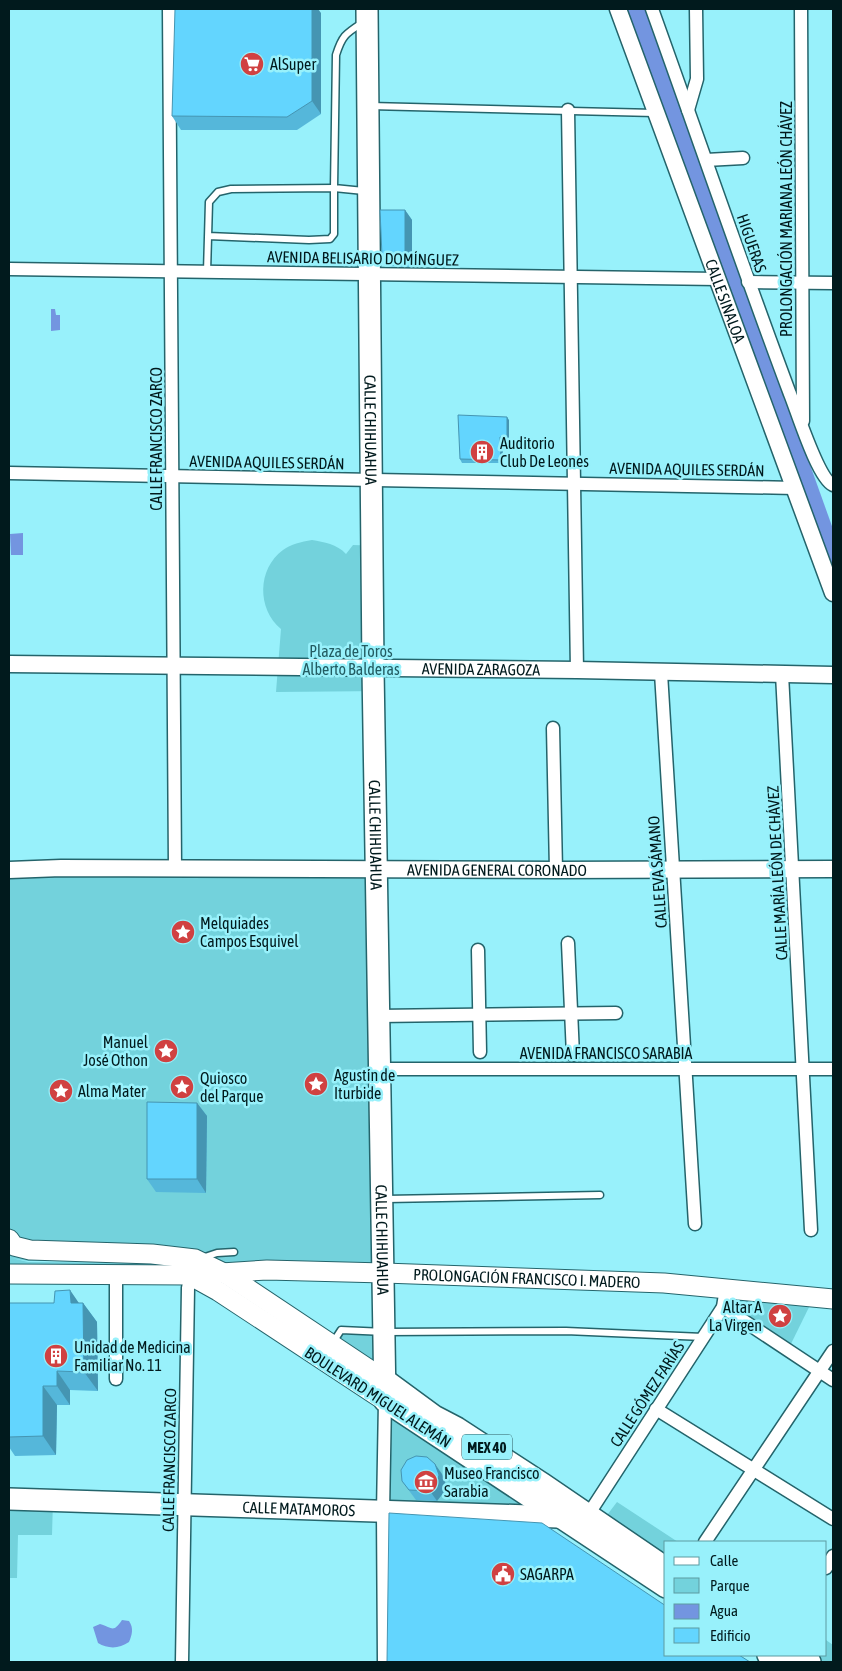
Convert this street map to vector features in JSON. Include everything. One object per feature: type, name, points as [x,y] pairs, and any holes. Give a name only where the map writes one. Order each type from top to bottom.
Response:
[{"type":"main road","name":"CALLE CHIHUAHUA","points":[[367,14],[373,669],[385,1401]]},
{"type":"main road","name":"MEX 40","points":[[9,1239],[14,1246],[30,1250],[152,1254],[192,1267]]},
{"type":"main road","name":"MEX 40","points":[[9,1274],[116,1274],[192,1267]]},
{"type":"main road","name":"BOULEVARD MIGUEL ALEMÁN","points":[[192,1267],[226,1274],[385,1380],[434,1416],[457,1428],[664,1567]]},
{"type":"main road","name":"BOULEVARD MIGUEL ALEMÁN","points":[[192,1267],[218,1291],[664,1586]]},
{"type":"main road","name":"PROLONGACIÓN FRANCISCO I. MADERO","points":[[226,1274],[267,1270],[664,1282],[725,1297],[833,1299]]},
{"type":"main road","points":[[385,1337],[395,1373],[400,1381],[427,1404],[434,1416]]},
{"type":"main road","name":"CALLE MATAMOROS","points":[[9,1499],[558,1517],[569,1514],[588,1515]]},
{"type":"street","name":"CALLE FRANCISCO ZARCO","points":[[169,9],[175,868]]},
{"type":"street","name":"CALLE SINALOA","points":[[618,9],[833,593]]},
{"type":"street","name":"HIGUERAS","points":[[652,9],[748,282],[820,470],[830,484],[833,485]]},
{"type":"street","points":[[688,110],[697,79],[696,9]]},
{"type":"street","name":"PROLONGACIÓN MARIANA LEÓN CHÁVEZ","points":[[802,9],[804,428]]},
{"type":"street","points":[[568,110],[577,670]]},
{"type":"street","points":[[706,160],[743,158]]},
{"type":"street","name":"AVENIDA BELISARIO DOMÍNGUEZ","points":[[9,269],[718,279]]},
{"type":"street","points":[[748,282],[833,283]]},
{"type":"street","name":"AVENIDA AQUILES SERDÁN","points":[[9,473],[794,488]]},
{"type":"street","name":"AVENIDA ZARAGOZA","points":[[9,664],[577,670],[833,675]]},
{"type":"street","name":"CALLE EVA SÁMANO","points":[[661,673],[695,1224]]},
{"type":"street","name":"CALLE MARÍA LEÓN DE CHÁVEZ","points":[[782,674],[812,1230]]},
{"type":"street","points":[[553,728],[556,870]]},
{"type":"street","name":"AVENIDA GENERAL CORONADO","points":[[9,870],[61,868],[833,869]]},
{"type":"street","points":[[568,943],[573,1055]]},
{"type":"street","points":[[478,950],[480,1052]]},
{"type":"street","points":[[378,1016],[616,1013]]},
{"type":"street","name":"AVENIDA FRANCISCO SARABIA","points":[[379,1070],[833,1069]]},
{"type":"street","name":"CALLE FRANCISCO ZARCO","points":[[182,1662],[188,1288],[192,1267]]},
{"type":"street","points":[[116,1274],[116,1379]]},
{"type":"street","points":[[725,1297],[833,1380]]},
{"type":"street","name":"CALLE GÓMEZ FARÍAS","points":[[588,1515],[703,1337],[725,1297]]},
{"type":"street","points":[[706,1541],[833,1352]]},
{"type":"street","name":"CALLE CHIHUAHUA","points":[[384,1662],[383,1512],[385,1401]]},
{"type":"street","points":[[656,1409],[833,1519]]},
{"type":"lane","points":[[208,236],[309,240],[330,239],[334,234],[336,55],[341,39],[367,14]]},
{"type":"lane","points":[[368,106],[656,113]]},
{"type":"lane","points":[[207,272],[209,202],[218,192],[231,189],[334,188],[369,191]]},
{"type":"lane","points":[[382,1199],[600,1195]]},
{"type":"lane","points":[[192,1267],[203,1257],[217,1253],[234,1252]]},
{"type":"lane","points":[[332,1344],[341,1330],[385,1337],[566,1331],[703,1337]]},
{"type":"green space","name":"Plaza de Toros Alberto Balderas","points":[[312,540],[334,546],[346,554],[353,545],[380,546],[383,691],[276,692],[281,629],[273,621],[264,600],[265,578],[274,558],[283,550],[300,542]]},
{"type":"green space","points":[[9,872],[379,872],[383,1279],[141,1259],[28,1261],[12,1258],[28,1262],[161,1263],[161,1270],[9,1276]]},
{"type":"green space","points":[[726,1286],[815,1295],[786,1354],[721,1314]]},
{"type":"green space","points":[[343,1333],[383,1335],[382,1381],[332,1349]]},
{"type":"green space","points":[[386,1404],[558,1517],[386,1510]]},
{"type":"green space","points":[[9,1500],[53,1501],[52,1535],[18,1535],[17,1578],[9,1578]]},
{"type":"green space","points":[[617,1502],[676,1541],[664,1541],[664,1564],[601,1523]]},
{"type":"green space","points":[[827,1641],[833,1645],[833,1662],[813,1662],[803,1656],[827,1656]]},
{"type":"water","points":[[623,9],[647,9],[833,529],[833,582]]},
{"type":"water","points":[[51,309],[55,309],[56,315],[60,315],[60,330],[51,331]]},
{"type":"water","points":[[23,533],[23,555],[11,555],[10,534]]},
{"type":"water","points":[[122,1620],[129,1621],[132,1626],[129,1642],[114,1647],[98,1643],[93,1627],[100,1624],[115,1628]]},
{"type":"building","name":"AlSuper","points":[[175,9],[312,9],[312,101],[287,117],[172,116]]},
{"type":"building","points":[[380,210],[405,210],[405,257],[382,256]]},
{"type":"building","name":"Auditorio Club De Leones","points":[[458,415],[507,417],[507,437],[500,437],[501,460],[460,459]]},
{"type":"building","points":[[147,1102],[197,1103],[197,1179],[147,1179]]},
{"type":"building","name":"Unidad de Medicina Familiar No. 11","points":[[70,1290],[71,1303],[83,1303],[84,1372],[57,1371],[57,1386],[43,1386],[43,1436],[9,1437],[9,1303],[54,1303],[55,1291]]},
{"type":"building","points":[[416,1456],[427,1457],[435,1464],[439,1475],[437,1482],[430,1491],[409,1490],[402,1481],[401,1470],[407,1460]]},
{"type":"building","name":"SAGARPA","points":[[389,1513],[542,1523],[664,1605],[664,1656],[741,1656],[750,1662],[387,1662]]},
{"type":"place","name":"AlSuper","points":[[252,64]]},
{"type":"place","name":"Auditorio Club De Leones","points":[[482,452]]},
{"type":"place","name":"Melquiades Campos Esquivel","points":[[183,932]]},
{"type":"place","name":"Manuel José Othon","points":[[166,1051]]},
{"type":"place","name":"Agustín de Iturbide","points":[[316,1084]]},
{"type":"place","name":"Quiosco del Parque","points":[[182,1087]]},
{"type":"place","name":"Alma Mater","points":[[61,1091]]},
{"type":"place","name":"Altar A La Virgen","points":[[780,1316]]},
{"type":"place","name":"Unidad de Medicina Familiar No. 11","points":[[56,1356]]},
{"type":"place","name":"Museo Francisco Sarabia","points":[[426,1482]]},
{"type":"place","name":"SAGARPA","points":[[503,1574]]}]
